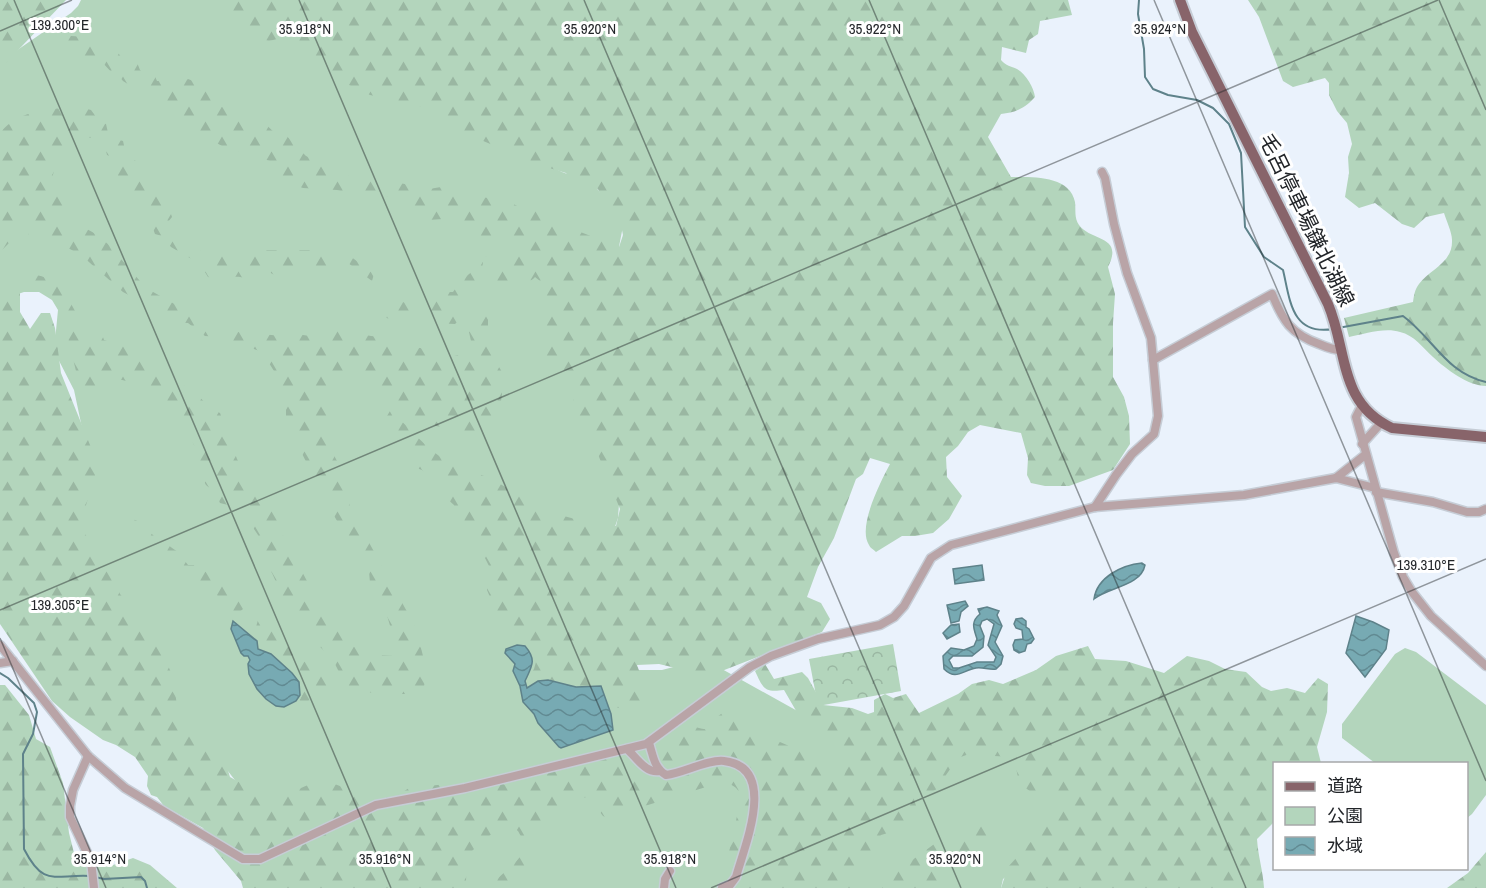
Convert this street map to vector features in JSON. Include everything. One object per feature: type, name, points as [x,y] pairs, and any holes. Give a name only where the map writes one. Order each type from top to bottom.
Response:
[{"type":"main road","name":"毛呂停車場鎌北湖線","points":[[1180,0],[1192,32],[1322,290],[1337,329],[1349,385],[1362,405],[1381,423]]},
{"type":"main road","points":[[1381,423],[1392,428],[1486,437]]},
{"type":"street","points":[[1095,507],[1132,454],[1154,435],[1158,416],[1151,338],[1126,273],[1102,172]]},
{"type":"street","points":[[1153,360],[1272,294],[1285,321],[1296,333],[1316,343],[1341,350]]},
{"type":"street","points":[[1362,405],[1356,417],[1362,444],[1398,563],[1412,592],[1431,616],[1486,666]]},
{"type":"street","points":[[1362,444],[1381,423]]},
{"type":"street","points":[[1336,478],[1365,455]]},
{"type":"street","points":[[0,645],[88,756],[125,788],[243,859],[260,860],[376,805],[475,786],[649,743],[750,666],[818,639],[869,628],[889,621],[904,606],[931,558],[944,548],[976,537],[1095,507],[1244,495],[1336,478],[1467,512],[1479,512],[1486,509]]},
{"type":"street","points":[[0,663],[13,661]]},
{"type":"street","points":[[649,743],[655,764],[666,775],[723,761],[733,763],[750,777],[754,785],[756,804],[735,877],[730,885],[722,888]]},
{"type":"street","points":[[627,749],[648,770],[660,771]]},
{"type":"street","points":[[88,756],[74,790],[70,817],[91,861],[94,888]]},
{"type":"street","points":[[664,888],[665,879],[670,871]]},
{"type":"green space","points":[[0,0],[66,0],[0,69]]},
{"type":"green space","points":[[81,0],[259,0],[530,156],[562,172],[594,184],[623,226],[616,262],[630,347],[618,518],[595,584],[635,670],[662,670],[704,659],[887,761],[1060,698],[1107,803],[1003,879],[1001,888],[394,888],[249,798],[213,752],[184,728],[82,540],[79,526],[92,475],[74,390],[54,351],[58,310],[52,300],[39,292],[24,292],[0,300],[0,62],[71,13]]},
{"type":"green space","points":[[217,0],[1068,0],[1072,15],[1040,21],[1038,34],[1029,40],[1026,53],[1002,47],[1001,60],[1023,74],[1035,97],[1020,109],[1001,114],[988,137],[1011,177],[1049,179],[1066,187],[1072,193],[1079,225],[1104,240],[1112,249],[1108,267],[1115,294],[1113,377],[1124,397],[1129,416],[1130,444],[1113,470],[1069,486],[1045,486],[1031,483],[1027,475],[1028,458],[1021,433],[980,425],[968,432],[946,457],[947,477],[962,496],[949,519],[933,533],[902,536],[876,552],[869,545],[866,527],[872,504],[890,464],[870,458],[863,474],[856,479],[834,538],[818,567],[807,597],[821,603],[830,619],[822,632],[709,676],[659,664],[637,665],[651,703],[644,715],[615,707],[605,696],[597,692],[582,690],[576,684],[572,684],[564,691],[535,682],[527,686],[526,681],[536,662],[532,651],[526,644],[515,640],[501,623],[487,590],[489,566],[478,544],[469,540],[466,522],[455,513],[454,505],[438,482],[411,462],[406,455],[387,416],[390,411],[442,458],[502,485],[532,503],[573,519],[616,526],[620,509],[587,427],[577,414],[571,390],[564,375],[548,373],[541,357],[545,319],[540,281],[535,277],[531,280],[504,285],[497,283],[491,275],[499,265],[507,265],[510,253],[516,245],[501,239],[496,248],[496,255],[481,257],[478,248],[482,237],[470,234],[443,219],[428,220],[398,208],[394,199],[385,196],[376,201],[364,200],[337,190],[303,188],[278,179],[276,169],[270,161],[222,146],[186,126],[170,116],[143,89],[123,81],[102,62],[74,59],[64,42],[57,39],[58,36],[84,37],[102,42],[110,46],[121,57],[136,60],[140,70],[145,74],[149,71],[153,72],[157,81],[168,81],[175,85],[188,79],[196,82],[210,93],[216,105],[228,109],[234,116],[262,121],[277,134],[286,135],[316,164],[332,170],[342,166],[349,176],[429,189],[447,186],[456,193],[510,202],[519,207],[534,207],[547,219],[619,247],[623,235],[622,230],[605,207],[598,189],[569,178],[566,173],[543,166],[469,135],[442,116],[414,104],[370,95],[330,76],[293,43],[277,39],[269,41],[259,39]]},
{"type":"green space","points":[[1248,0],[1486,0],[1486,386],[1472,383],[1458,376],[1405,334],[1381,331],[1349,337],[1344,318],[1413,302],[1419,284],[1449,254],[1452,240],[1450,230],[1444,213],[1426,217],[1414,228],[1402,224],[1375,203],[1359,208],[1345,197],[1349,173],[1348,157],[1352,144],[1347,123],[1337,111],[1329,95],[1329,83],[1325,78],[1293,87],[1283,81],[1259,17]]},
{"type":"green space","points":[[80,107],[91,110],[100,122],[106,124],[109,137],[123,141],[126,154],[140,164],[163,190],[172,217],[168,222],[184,240],[202,252],[236,257],[265,250],[326,250],[350,256],[374,274],[372,281],[348,263],[334,265],[326,272],[306,269],[297,274],[288,272],[275,275],[268,271],[256,273],[247,279],[208,277],[200,264],[171,247],[162,236],[155,234],[152,226],[157,225],[159,219],[155,215],[150,215],[148,211],[150,206],[141,200],[131,187],[121,184],[115,168],[118,159],[107,155],[104,142],[86,138],[67,142],[64,152],[56,163],[49,190],[66,192],[68,199],[60,209],[60,215],[68,223],[76,223],[94,233],[108,244],[146,288],[187,311],[201,324],[238,332],[324,338],[339,330],[393,338],[404,346],[428,349],[444,358],[464,354],[471,341],[467,323],[488,313],[488,331],[495,344],[493,357],[502,372],[502,395],[496,430],[477,433],[436,426],[400,409],[373,378],[353,372],[339,373],[328,413],[329,446],[345,476],[350,508],[416,628],[426,677],[423,691],[406,694],[378,694],[353,689],[344,682],[332,658],[319,646],[287,606],[272,573],[260,555],[258,535],[250,523],[236,507],[220,503],[214,492],[206,485],[194,445],[181,422],[172,411],[149,392],[124,380],[112,378],[98,400],[84,393],[76,371],[60,306],[43,284],[21,277],[42,276],[51,281],[66,296],[82,325],[101,331],[104,340],[138,351],[147,362],[175,382],[192,389],[209,407],[220,413],[237,459],[252,486],[265,496],[275,511],[279,528],[327,619],[342,627],[352,646],[379,655],[395,656],[394,639],[386,612],[371,595],[369,571],[329,507],[286,422],[286,401],[274,371],[262,352],[221,337],[205,336],[188,323],[168,322],[140,301],[123,292],[81,255],[28,234],[37,212],[29,208],[16,236],[0,252],[0,133],[16,119],[26,115],[47,110]]},
{"type":"green space","points":[[479,262],[483,262],[480,291],[478,295],[458,304],[460,317],[455,324],[434,323],[426,315],[420,314],[413,320],[399,318],[395,322],[382,312],[381,305],[384,297],[414,305],[431,294],[436,296],[442,292],[453,292],[477,268]]},
{"type":"green space","points":[[16,283],[20,288],[20,312],[30,329],[41,313],[50,313],[55,328],[61,373],[92,450],[96,473],[81,521],[83,531],[112,575],[120,594],[155,636],[173,677],[178,713],[199,735],[222,751],[230,777],[276,803],[301,788],[322,783],[341,786],[376,809],[384,798],[398,795],[409,788],[485,780],[501,783],[513,789],[549,772],[613,757],[644,777],[652,777],[656,772],[657,745],[664,737],[689,724],[703,729],[717,727],[717,717],[725,711],[780,742],[805,753],[824,769],[833,782],[842,783],[848,763],[839,751],[806,728],[784,690],[768,690],[760,682],[755,671],[765,664],[774,679],[802,672],[808,678],[823,705],[852,708],[868,714],[874,712],[874,700],[885,694],[893,698],[906,694],[919,713],[958,694],[972,684],[989,680],[1003,684],[1036,670],[1056,656],[1088,646],[1095,659],[1126,661],[1164,673],[1187,656],[1209,661],[1225,669],[1246,672],[1262,687],[1271,691],[1287,688],[1305,693],[1318,678],[1328,684],[1327,712],[1317,747],[1321,762],[1273,762],[1273,823],[1257,839],[1264,888],[1001,888],[1008,867],[1037,835],[1050,815],[1064,805],[1064,794],[1048,792],[1035,795],[1019,783],[1014,757],[994,756],[986,759],[969,754],[958,758],[941,787],[925,795],[922,787],[914,787],[911,790],[918,812],[898,830],[881,835],[861,866],[855,880],[864,888],[721,888],[741,798],[734,787],[722,782],[619,814],[613,820],[603,816],[588,797],[581,798],[552,822],[536,828],[534,843],[530,845],[524,842],[518,831],[506,822],[467,856],[466,881],[471,888],[243,888],[241,881],[215,850],[203,828],[164,806],[157,797],[151,795],[147,786],[148,776],[135,757],[103,740],[52,701],[0,624],[0,285]]},
{"type":"green space","points":[[131,518],[146,525],[152,534],[177,551],[188,565],[197,565],[214,577],[218,583],[238,591],[245,599],[243,609],[236,615],[212,590],[190,585],[169,565],[158,549],[144,540],[142,534],[135,532],[129,522]]},
{"type":"green space","points":[[263,618],[279,633],[301,660],[319,668],[324,674],[327,695],[298,704],[304,691],[298,677],[254,634],[258,620]]},
{"type":"green space","points":[[893,644],[901,691],[818,706],[809,659]]},
{"type":"green space","points":[[1405,648],[1416,652],[1486,705],[1486,795],[1468,817],[1468,762],[1374,762],[1342,738],[1342,724],[1395,654]]},
{"type":"green space","points":[[0,685],[5,685],[29,715],[36,739],[50,747],[63,783],[69,833],[76,861],[84,867],[113,865],[133,858],[150,865],[177,888],[0,888]]},
{"type":"green space","points":[[988,824],[992,826],[991,833],[982,850],[968,857],[948,883],[931,888],[882,888],[896,866],[911,861],[937,842],[975,833],[981,826]]},
{"type":"green space","points":[[525,850],[535,852],[531,863],[519,878],[515,888],[489,888],[517,861]]},
{"type":"green space","points":[[1486,852],[1486,888],[1447,888],[1468,873]]},
{"type":"water","points":[[1142,563],[1145,565],[1142,572],[1131,582],[1094,599],[1096,591],[1105,578],[1126,566]]},
{"type":"water","points":[[982,565],[984,580],[955,584],[953,569]]},
{"type":"water","points":[[965,601],[968,606],[961,612],[959,621],[951,623],[947,605]]},
{"type":"water","points":[[987,607],[999,611],[997,615],[1002,626],[995,642],[1003,656],[1001,664],[996,669],[976,668],[960,674],[952,674],[944,669],[943,656],[951,648],[964,650],[974,646],[977,639],[974,623],[980,614],[978,609]],"holes":[[[987,619],[994,624],[988,645],[996,657],[994,662],[977,662],[953,668],[949,660],[953,656],[972,656],[983,647],[984,636],[980,626],[982,621]]]},
{"type":"water","points":[[1356,616],[1389,630],[1386,649],[1365,677],[1346,653]]},
{"type":"water","points":[[1022,618],[1026,621],[1026,627],[1034,639],[1027,644],[1025,651],[1019,653],[1014,650],[1013,645],[1015,640],[1023,639],[1022,630],[1016,628],[1014,624],[1016,619]]},
{"type":"water","points":[[233,621],[257,641],[258,649],[271,654],[292,673],[299,682],[300,695],[296,701],[284,707],[276,706],[257,689],[249,674],[250,660],[248,656],[241,653],[231,629]]},
{"type":"water","points":[[959,624],[960,632],[947,639],[943,633],[951,625]]},
{"type":"water","points":[[517,645],[525,646],[532,659],[525,681],[527,688],[538,681],[548,680],[576,687],[601,686],[611,714],[613,730],[559,747],[523,702],[520,686],[513,671],[515,664],[505,653],[506,649]]},
{"type":"waterway","points":[[1139,0],[1138,14],[1144,49],[1145,77],[1153,89],[1168,95],[1197,100],[1213,108],[1229,124],[1241,153],[1245,227],[1264,257],[1283,270],[1291,303],[1301,321],[1308,327],[1319,330],[1333,329]]},
{"type":"waterway","points":[[1338,328],[1403,316],[1460,371],[1486,382]]},
{"type":"waterway","points":[[0,673],[34,703],[37,712],[33,734],[23,754],[24,849],[31,861],[44,874],[59,877],[90,876]]},
{"type":"waterway","points":[[95,877],[104,879],[141,877],[147,888]]}]
